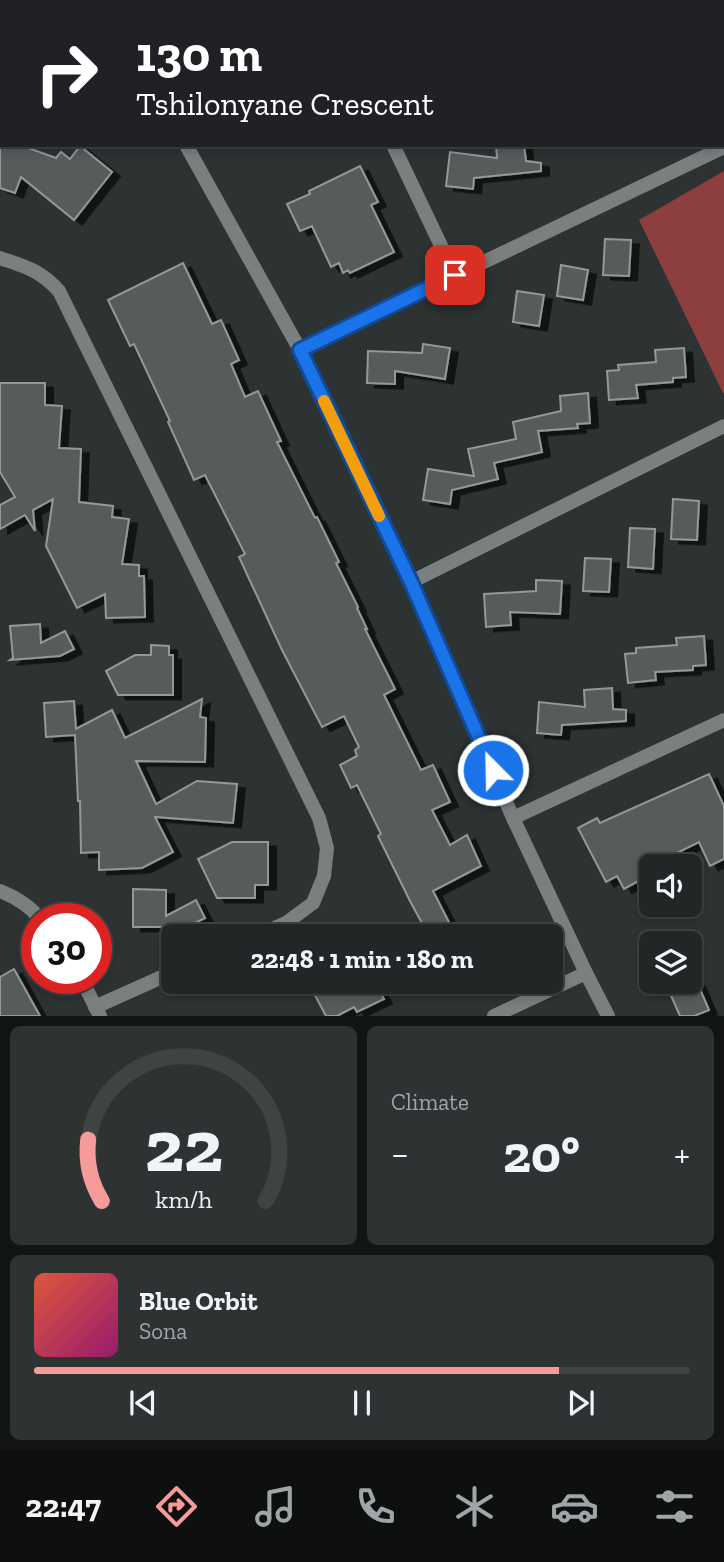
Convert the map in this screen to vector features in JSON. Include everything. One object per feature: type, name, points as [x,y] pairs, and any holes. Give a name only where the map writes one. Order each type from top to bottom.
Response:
[{"type":"street","points":[[187,147],[300,350],[411,582],[513,817],[608,1016]]},
{"type":"street","points":[[394,147],[455,275]]},
{"type":"street","points":[[300,350],[724,148]]},
{"type":"street","points":[[0,258],[32,269],[48,279],[59,291],[319,818],[327,848],[324,876],[313,903],[284,924]]},
{"type":"street","points":[[411,582],[724,426]]},
{"type":"street","points":[[513,817],[724,720]]},
{"type":"street","points":[[0,891],[21,903]]},
{"type":"street","points":[[494,1016],[586,973]]},
{"type":"street","points":[[90,994],[98,1011],[161,978]]},
{"type":"shaded area","points":[[724,171],[724,393],[723,393],[639,220]]},
{"type":"building","points":[[0,147],[26,147],[56,158],[61,152],[70,159],[81,147],[112,172],[74,220],[21,177],[15,193],[0,188]]},
{"type":"building","points":[[496,147],[524,147],[526,161],[541,163],[541,171],[474,178],[473,189],[446,186],[450,152],[497,158]]},
{"type":"building","points":[[360,166],[378,202],[371,205],[394,252],[350,273],[348,270],[343,273],[339,263],[331,267],[312,226],[300,231],[287,204]]},
{"type":"building","points":[[605,239],[631,240],[629,276],[603,275]]},
{"type":"building","points":[[183,263],[212,324],[221,320],[239,360],[231,364],[245,397],[258,391],[281,441],[277,442],[339,562],[336,563],[358,607],[365,629],[395,689],[384,695],[421,770],[433,765],[450,802],[432,810],[450,845],[467,835],[481,866],[433,891],[450,924],[422,924],[378,836],[381,834],[357,785],[351,788],[340,765],[357,756],[355,750],[359,747],[344,716],[322,727],[282,650],[239,557],[245,554],[205,475],[194,480],[134,344],[130,346],[108,300]]},
{"type":"building","points":[[561,265],[588,270],[583,300],[557,296]]},
{"type":"building","points":[[517,291],[544,295],[539,326],[513,322]]},
{"type":"building","points":[[423,344],[450,348],[445,379],[395,371],[395,384],[367,383],[368,351],[422,353]]},
{"type":"building","points":[[684,348],[686,377],[673,378],[673,382],[636,385],[638,398],[609,400],[607,371],[619,370],[618,365],[656,362],[655,350]]},
{"type":"building","points":[[0,383],[45,383],[45,405],[62,406],[59,448],[81,449],[79,502],[113,506],[112,517],[129,519],[122,564],[139,565],[139,576],[144,576],[145,617],[106,618],[105,594],[77,608],[46,546],[53,499],[33,510],[35,531],[25,515],[0,529],[0,505],[15,497],[0,472]]},
{"type":"building","points":[[588,393],[590,423],[577,424],[578,428],[538,431],[542,452],[494,463],[498,479],[452,490],[450,504],[423,500],[428,469],[474,476],[468,449],[516,439],[513,422],[561,411],[560,396]]},
{"type":"building","points":[[673,499],[699,501],[697,540],[671,539]]},
{"type":"building","points":[[630,528],[655,529],[653,569],[628,567]]},
{"type":"building","points":[[585,558],[611,559],[609,592],[583,591]]},
{"type":"building","points":[[536,580],[562,581],[560,614],[510,612],[511,625],[486,627],[484,594],[536,591]]},
{"type":"building","points":[[40,624],[41,643],[65,631],[74,649],[60,656],[10,660],[13,658],[10,626]]},
{"type":"building","points":[[704,636],[706,665],[693,666],[693,670],[655,672],[656,680],[628,683],[625,654],[636,653],[636,648],[677,645],[676,638]]},
{"type":"building","points":[[151,645],[169,646],[169,655],[173,655],[173,695],[118,695],[106,671],[135,655],[151,655]]},
{"type":"building","points":[[612,688],[613,709],[626,710],[626,721],[562,725],[561,735],[537,733],[539,702],[585,707],[584,690]]},
{"type":"building","points":[[202,699],[200,717],[206,718],[205,762],[136,761],[156,804],[197,781],[237,784],[233,823],[155,817],[173,852],[142,868],[99,870],[99,852],[81,853],[75,735],[46,737],[44,703],[74,701],[76,729],[112,710],[125,738]]},
{"type":"building","points":[[709,774],[724,806],[724,859],[710,866],[699,842],[675,854],[639,854],[639,881],[624,889],[617,876],[606,882],[578,828],[597,818],[600,823]]},
{"type":"building","points":[[232,842],[268,842],[268,885],[255,885],[255,898],[217,898],[198,859]]},
{"type":"building","points":[[133,889],[166,890],[166,916],[196,900],[205,918],[193,924],[133,927]]},
{"type":"building","points":[[14,969],[21,982],[21,994],[28,994],[40,1016],[0,1016],[0,977]]},
{"type":"building","points":[[314,994],[381,994],[384,999],[357,1012],[354,1007],[337,1016],[326,1016]]},
{"type":"building","points":[[670,994],[702,994],[709,1010],[694,1016],[680,1016]]},
{"type":"slow traffic","points":[[324,401],[379,516]]},
{"type":"route","points":[[455,275],[300,350],[411,582],[493,770]]}]
